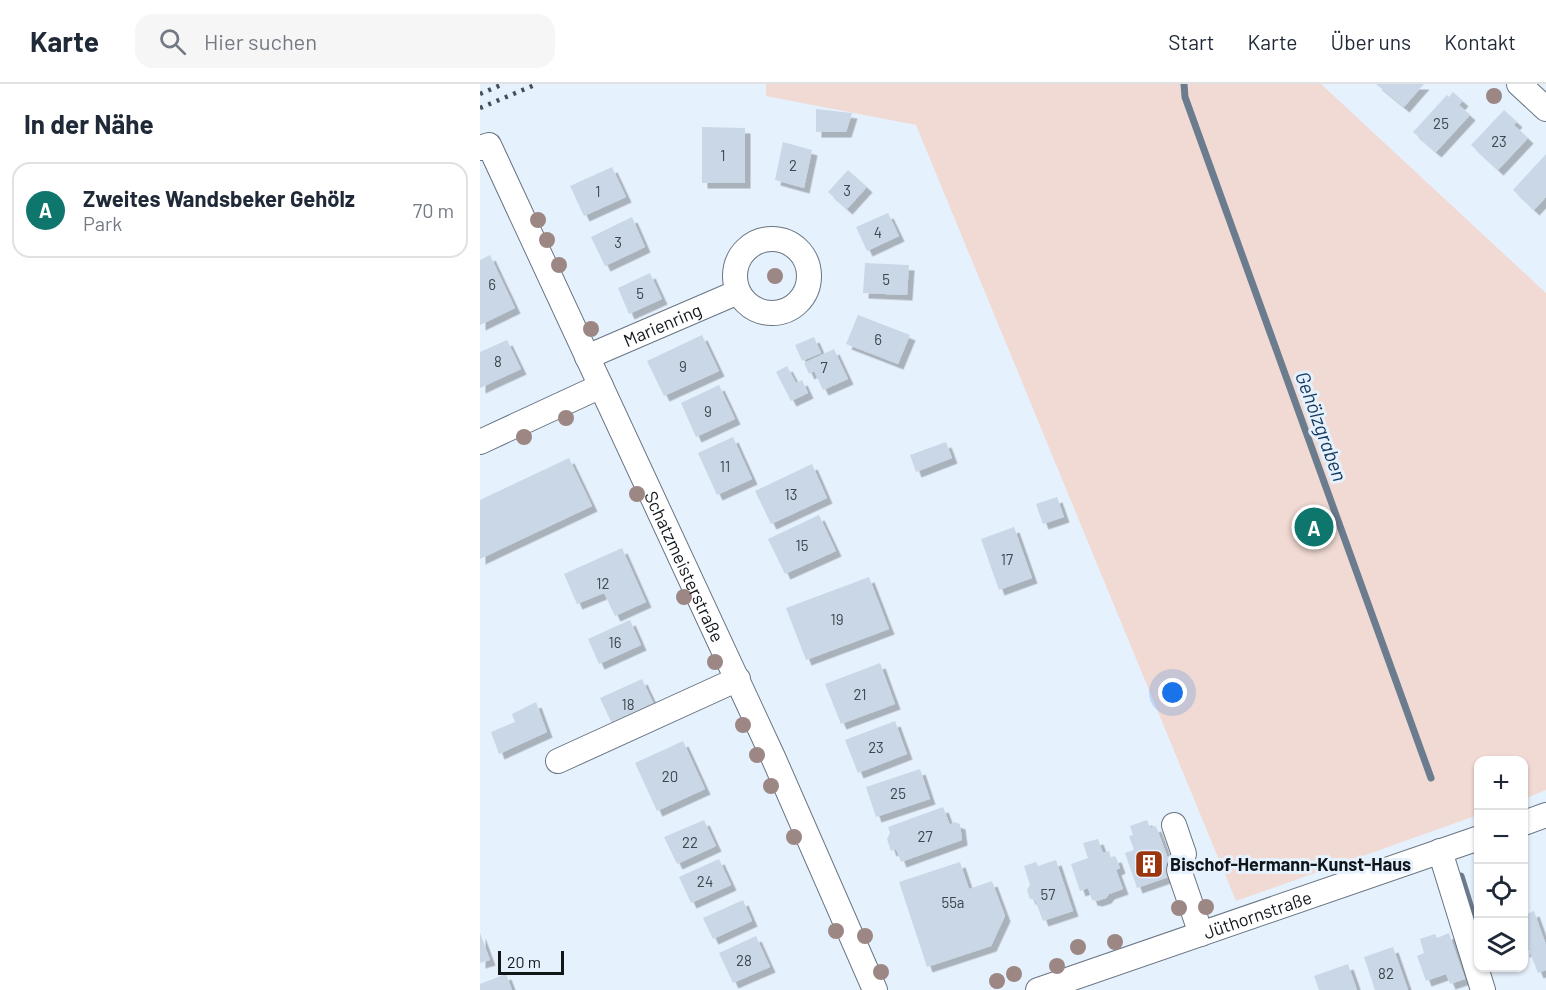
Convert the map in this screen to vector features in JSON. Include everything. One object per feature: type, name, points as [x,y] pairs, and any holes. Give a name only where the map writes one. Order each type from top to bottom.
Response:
[{"type":"street","points":[[1519,84],[1546,109]]},
{"type":"street","name":"Schatzmeisterstraße","points":[[484,147],[601,386],[738,679],[875,990]]},
{"type":"street","name":"Marienring","points":[[587,357],[738,292]]},
{"type":"street","points":[[480,442],[601,386]]},
{"type":"street","points":[[558,761],[738,679]]},
{"type":"street","points":[[1528,822],[1546,815]]},
{"type":"street","points":[[1174,825],[1184,854],[1179,870],[1200,934]]},
{"type":"street","name":"Jüthornstraße","points":[[1038,990],[1474,840]]},
{"type":"street","points":[[1440,851],[1483,990]]},
{"type":"shaded area","points":[[766,84],[1321,84],[1546,293],[1546,790],[1528,797],[1528,756],[1474,756],[1474,816],[1236,901],[916,125],[766,96]]},
{"type":"building","points":[[1376,84],[1424,84],[1404,107]]},
{"type":"building","points":[[1453,92],[1463,101],[1459,105],[1470,115],[1436,152],[1413,132],[1447,95],[1449,97]]},
{"type":"building","points":[[816,109],[852,113],[846,132],[816,132]]},
{"type":"building","points":[[1504,110],[1517,122],[1514,125],[1528,138],[1498,170],[1471,145]]},
{"type":"building","points":[[702,127],[745,128],[745,183],[702,183]]},
{"type":"building","points":[[783,142],[812,150],[804,188],[775,180]]},
{"type":"building","points":[[1546,154],[1546,197],[1534,210],[1513,190]]},
{"type":"building","points":[[612,167],[626,197],[584,216],[570,186]]},
{"type":"building","points":[[848,170],[867,187],[847,209],[828,192]]},
{"type":"building","points":[[888,213],[899,236],[867,251],[856,227]]},
{"type":"building","points":[[632,217],[645,247],[605,266],[591,237]]},
{"type":"building","points":[[490,255],[515,308],[480,325],[480,260]]},
{"type":"building","points":[[865,263],[909,265],[907,295],[863,293]]},
{"type":"building","points":[[650,273],[662,299],[629,314],[618,288]]},
{"type":"building","points":[[858,315],[910,335],[898,364],[846,344]]},
{"type":"building","points":[[702,335],[719,371],[664,396],[647,361]]},
{"type":"building","points":[[814,337],[821,353],[802,361],[795,345]]},
{"type":"building","points":[[507,340],[521,369],[480,388],[480,352]]},
{"type":"building","points":[[834,349],[848,379],[823,390],[814,371],[809,374],[804,363]]},
{"type":"building","points":[[787,366],[796,383],[802,380],[808,393],[791,401],[776,372]]},
{"type":"building","points":[[719,385],[735,419],[696,437],[681,403]]},
{"type":"building","points":[[733,437],[752,479],[717,495],[698,453]]},
{"type":"building","points":[[946,442],[952,458],[916,472],[910,455]]},
{"type":"building","points":[[569,458],[592,506],[480,559],[480,500]]},
{"type":"building","points":[[812,464],[827,498],[771,524],[755,491]]},
{"type":"building","points":[[1057,497],[1064,517],[1043,524],[1036,504]]},
{"type":"building","points":[[819,515],[836,551],[785,574],[768,539]]},
{"type":"building","points":[[1014,527],[1032,578],[999,590],[981,539]]},
{"type":"building","points":[[622,548],[646,602],[615,616],[604,593],[577,604],[564,574]]},
{"type":"building","points":[[869,577],[889,629],[806,660],[786,608]]},
{"type":"building","points":[[630,620],[641,645],[599,664],[588,639]]},
{"type":"building","points":[[880,663],[895,704],[841,724],[825,684]]},
{"type":"building","points":[[642,679],[656,709],[614,728],[600,698]]},
{"type":"building","points":[[536,702],[547,732],[499,754],[491,732],[515,722],[512,714]]},
{"type":"building","points":[[895,721],[907,754],[858,773],[845,740]]},
{"type":"building","points":[[683,741],[705,789],[657,811],[635,763]]},
{"type":"building","points":[[920,769],[930,799],[876,817],[866,787]]},
{"type":"building","points":[[943,807],[950,825],[954,822],[960,824],[962,840],[901,862],[896,849],[891,851],[887,839],[890,833],[888,827]]},
{"type":"building","points":[[704,820],[716,846],[677,864],[664,837]]},
{"type":"building","name":"Bischof-Hermann-Kunst-Haus","points":[[1147,820],[1150,828],[1156,826],[1174,875],[1137,888],[1125,853],[1134,850],[1129,836],[1133,835],[1130,826]]},
{"type":"building","points":[[1098,839],[1103,853],[1109,851],[1111,858],[1116,857],[1120,868],[1116,870],[1123,889],[1097,901],[1092,900],[1088,888],[1080,891],[1071,864],[1088,858],[1083,843]]},
{"type":"building","points":[[719,859],[731,885],[691,903],[679,877]]},
{"type":"building","points":[[1056,860],[1073,911],[1043,921],[1035,900],[1030,899],[1027,890],[1030,885],[1024,866],[1036,862],[1038,866]]},
{"type":"building","points":[[960,862],[969,889],[992,881],[1005,916],[991,946],[927,967],[899,882]]},
{"type":"building","points":[[743,900],[752,921],[713,939],[703,918]]},
{"type":"building","points":[[1534,911],[1546,945],[1546,970],[1538,973],[1528,950],[1528,913]]},
{"type":"building","points":[[480,933],[490,960],[480,963]]},
{"type":"building","points":[[1449,933],[1465,979],[1450,984],[1446,974],[1426,981],[1417,956],[1424,953],[1420,939],[1435,934],[1437,938]]},
{"type":"building","points":[[756,936],[770,967],[733,983],[719,953]]},
{"type":"building","points":[[1393,947],[1408,990],[1375,990],[1364,957]]},
{"type":"building","points":[[1348,964],[1357,990],[1319,990],[1314,976]]},
{"type":"building","points":[[506,974],[512,990],[480,990],[480,984]]},
{"type":"waterway","name":"Gehölzgraben","points":[[1184,84],[1185,97],[1431,778]]},
{"type":"waterway","name":"Gehölzgraben","points":[[1461,876],[1474,918]]},
{"type":"railway","points":[[480,94],[503,84]]},
{"type":"railway","points":[[480,108],[537,84]]},
{"type":"place","name":"Zweites Wandsbeker Gehölz","points":[[1314,527]]},
{"type":"place","name":"Bischof-Hermann-Kunst-Haus","points":[[1149,864]]}]
